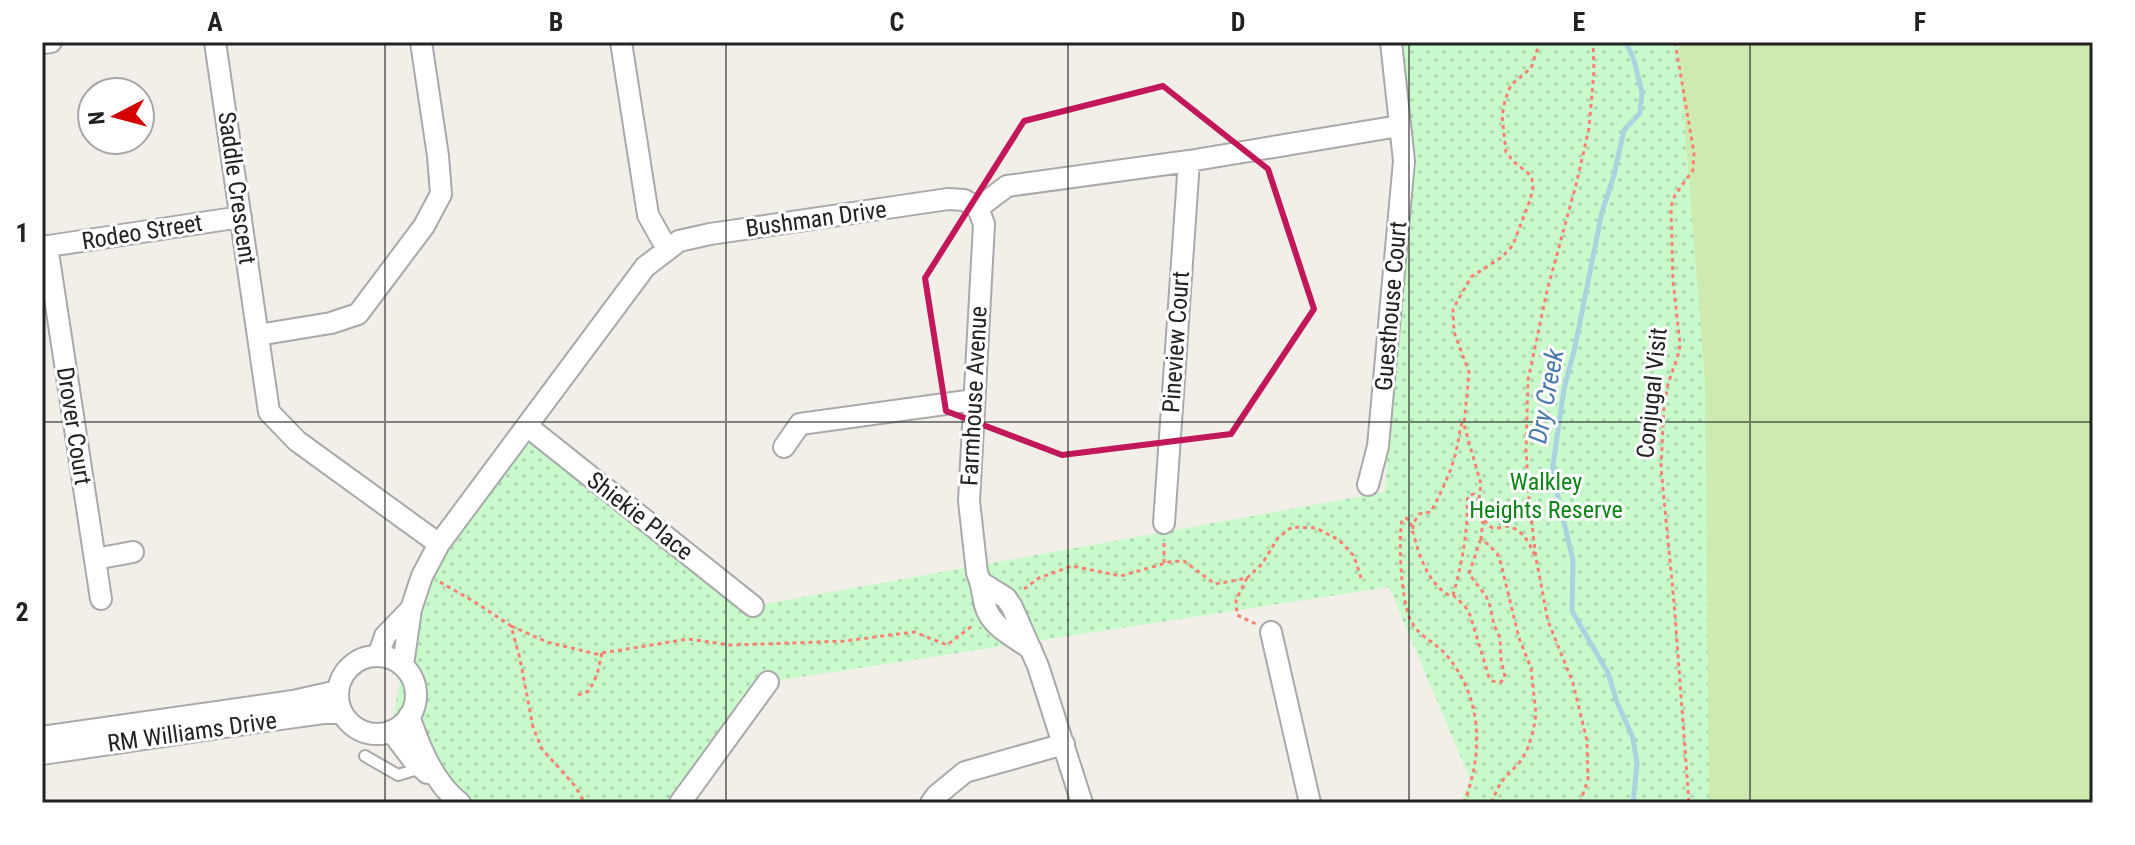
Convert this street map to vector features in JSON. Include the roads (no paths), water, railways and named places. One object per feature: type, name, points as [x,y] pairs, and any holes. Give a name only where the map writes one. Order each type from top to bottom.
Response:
[{"type":"street","points":[[42,43],[51,42]]},
{"type":"street","name":"Saddle Crescent","points":[[215,42],[269,412],[297,441],[439,544]]},
{"type":"street","points":[[258,335],[331,323],[358,314],[424,226],[441,194],[421,42]]},
{"type":"street","name":"Guesthouse Court","points":[[1368,485],[1378,446],[1404,161],[1391,42]]},
{"type":"street","points":[[626,43],[648,215],[667,249]]},
{"type":"street","points":[[978,208],[1007,186],[1189,161],[1399,126]]},
{"type":"street","name":"Pineview Court","points":[[1164,523],[1189,161]]},
{"type":"street","name":"Bushman Drive","points":[[401,664],[411,609],[422,576],[439,544],[645,267],[667,249],[679,241],[710,234],[948,199],[964,200],[978,208]]},
{"type":"street","name":"Farmhouse Avenue","points":[[978,208],[984,224],[969,501],[977,573],[993,622],[1031,649]]},
{"type":"street","name":"Rodeo Street","points":[[44,247],[241,217]]},
{"type":"street","name":"Drover Court","points":[[44,247],[101,599]]},
{"type":"street","points":[[784,447],[800,424],[974,400]]},
{"type":"street","name":"Shiekie Place","points":[[527,426],[753,606]]},
{"type":"street","points":[[95,559],[133,552]]},
{"type":"street","points":[[982,583],[1012,607],[1038,666],[1082,803]]},
{"type":"street","name":"Bushman Drive","points":[[378,656],[385,636],[411,609]]},
{"type":"street","points":[[1271,632],[1310,803]]},
{"type":"street","points":[[378,656],[401,664],[408,671],[415,691],[415,702],[409,716],[397,728],[381,734],[360,730],[352,725],[339,706],[338,691],[342,676],[354,663],[365,657],[378,656]]},
{"type":"street","points":[[680,803],[768,682]]},
{"type":"street","name":"RM Williams Drive","points":[[42,737],[293,701],[338,691]]},
{"type":"street","name":"RM Williams Drive","points":[[42,754],[323,713],[342,713]]},
{"type":"street","points":[[409,716],[423,753],[442,786]]},
{"type":"street","points":[[391,731],[421,768],[460,803]]},
{"type":"street","points":[[931,803],[965,772],[1064,744]]},
{"type":"lane","points":[[365,756],[398,775],[421,768]]},
{"type":"waterway","name":"Dry Creek","points":[[1626,42],[1642,93],[1640,113],[1624,130],[1602,212],[1564,389],[1552,472],[1573,560],[1572,611],[1608,673],[1633,738],[1637,764],[1633,803]]},
{"type":"park label","name":"Walkley Heights Reserve","points":[[1546,496]]}]
